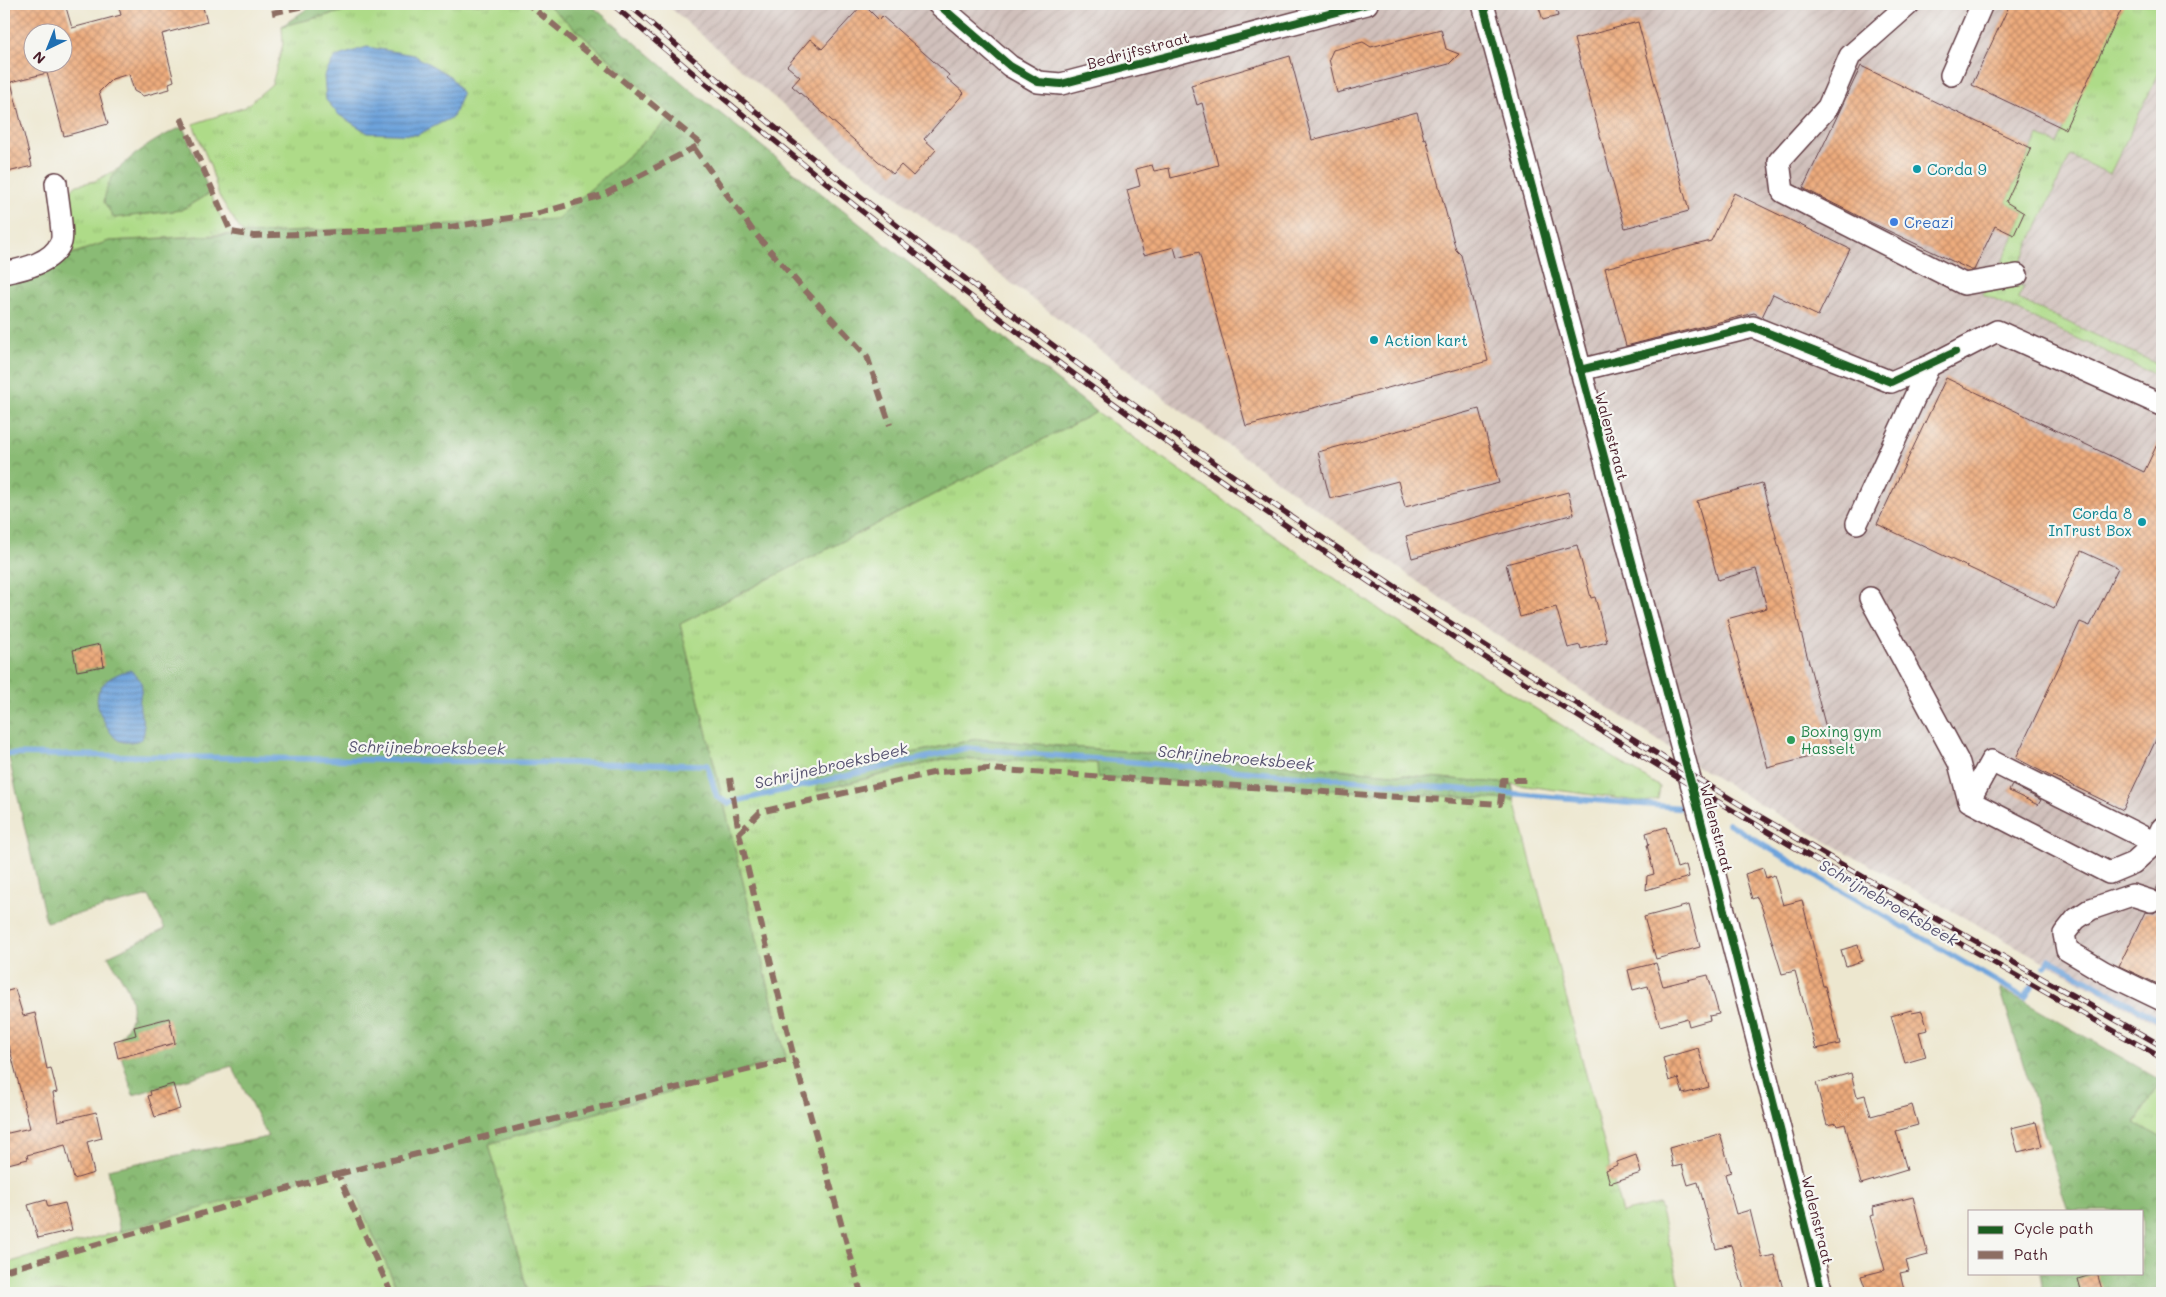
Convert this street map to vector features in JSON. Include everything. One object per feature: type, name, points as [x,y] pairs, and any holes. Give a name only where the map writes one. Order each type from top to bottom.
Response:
[{"type":"street","name":"Bedrijfsstraat","points":[[938,4],[1010,66],[1038,82],[1061,84],[1367,4]]},
{"type":"street","name":"Walenstraat","points":[[1483,4],[1700,818],[1822,1293]]},
{"type":"street","points":[[1909,4],[1850,56],[1828,107],[1779,161],[1783,192],[1964,284],[2017,275]]},
{"type":"street","points":[[1951,75],[1982,4]]},
{"type":"street","points":[[4,273],[29,267],[53,254],[62,241],[56,183]]},
{"type":"street","points":[[1580,370],[1753,327],[1891,382],[1914,399]]},
{"type":"street","points":[[1891,382],[1930,366],[1997,331],[2162,405]]},
{"type":"street","points":[[1857,523],[1930,366]]},
{"type":"street","points":[[1870,598],[1959,763],[1969,801],[2109,873],[2133,863],[2160,839],[1991,761],[1969,801]]},
{"type":"street","points":[[2151,900],[2132,895],[2090,909],[2076,920],[2064,934],[2067,950],[2104,972],[2162,1000]]},
{"type":"shaded area","points":[[666,4],[2162,4],[2162,1027],[1761,805],[1697,766],[1439,597],[1204,428],[838,153]]},
{"type":"green space","points":[[314,4],[374,4],[282,26]]},
{"type":"green space","points":[[374,4],[547,4],[673,116],[557,219],[243,234],[219,196],[210,165],[193,124],[245,107],[272,84],[283,44],[282,26]]},
{"type":"green space","points":[[547,4],[590,4],[692,91],[1097,412],[680,624],[786,1058],[489,1144],[528,1293],[399,1293],[343,1167],[120,1232],[108,1169],[268,1137],[232,1066],[133,1095],[117,1042],[131,1019],[131,999],[108,956],[165,929],[149,896],[46,922],[4,736],[4,278],[109,241],[557,219],[673,116]]},
{"type":"green space","points":[[2123,4],[2162,4],[2162,67],[2110,174],[2070,156],[2019,266],[1999,269],[2024,213],[2006,202],[2038,135],[2057,144]]},
{"type":"green space","points":[[183,127],[210,193],[181,210],[114,218],[104,202],[108,184],[117,171],[143,148]]},
{"type":"green space","points":[[123,166],[111,179],[114,218],[181,210],[210,193],[222,219],[233,234],[109,241],[66,256],[68,197],[71,190],[77,185],[95,181]]},
{"type":"green space","points":[[2024,286],[2018,299],[2162,366],[2162,378],[1982,294],[1986,290]]},
{"type":"green space","points":[[1097,412],[1390,617],[1660,787],[1658,799],[1645,802],[1512,784],[977,739],[817,773],[818,791],[944,759],[1097,763],[1098,777],[1515,800],[1622,1213],[1659,1204],[1682,1293],[528,1293],[489,1144],[786,1058],[680,624]]},
{"type":"green space","points":[[977,739],[1512,784],[1515,800],[1098,777],[1097,763],[944,759],[817,791],[817,773]]},
{"type":"green space","points":[[2000,988],[2161,1080],[2135,1123],[2162,1138],[2162,1293],[2043,1293],[2040,1274],[2144,1274],[2144,1210],[2068,1210]]},
{"type":"green space","points":[[2162,1081],[2162,1138],[2135,1124]]},
{"type":"green space","points":[[343,1167],[399,1293],[4,1293],[4,1264]]},
{"type":"water","points":[[367,47],[414,55],[450,76],[462,94],[453,117],[417,135],[368,133],[339,115],[326,100],[324,76],[335,57]]},
{"type":"water","points":[[130,670],[140,680],[142,685],[140,703],[144,730],[142,739],[127,742],[118,740],[112,734],[99,711],[97,703],[100,688],[105,682],[120,673]]},
{"type":"building","points":[[4,4],[65,4],[70,22],[22,22],[22,72],[72,72],[72,28],[121,15],[118,4],[157,4],[158,7],[171,4],[202,4],[207,22],[162,34],[174,81],[169,83],[170,89],[143,96],[134,91],[129,74],[112,79],[99,92],[108,124],[64,136],[47,73],[11,82],[32,166],[4,173]]},
{"type":"building","points":[[863,4],[879,20],[882,16],[949,75],[947,78],[964,93],[924,139],[936,150],[913,176],[901,165],[893,174],[792,86],[800,77],[787,66],[810,39],[822,49]]},
{"type":"building","points":[[1538,4],[1555,4],[1558,16],[1543,20]]},
{"type":"building","points":[[2010,4],[2124,4],[2065,129],[1972,85]]},
{"type":"building","points":[[1638,22],[1689,211],[1625,228],[1574,39]]},
{"type":"building","points":[[1441,29],[1446,49],[1459,54],[1449,64],[1337,93],[1329,59],[1333,50],[1363,42],[1371,47]]},
{"type":"building","points":[[1290,56],[1312,140],[1417,112],[1424,139],[1426,138],[1456,250],[1461,255],[1488,361],[1246,426],[1199,252],[1177,258],[1174,247],[1144,255],[1127,190],[1140,186],[1136,169],[1152,165],[1154,171],[1169,168],[1171,178],[1218,165],[1202,103],[1197,105],[1191,85]]},
{"type":"building","name":"Corda 9","points":[[1861,66],[2031,148],[2006,202],[2024,213],[2014,235],[1995,226],[1974,270],[1872,223],[1803,188]]},
{"type":"building","points":[[1734,193],[1850,249],[1818,316],[1773,294],[1762,317],[1754,313],[1626,346],[1605,268],[1711,241]]},
{"type":"building","points":[[1946,378],[2144,472],[2162,434],[2162,727],[2123,810],[2016,758],[2080,622],[2090,626],[2118,568],[2081,551],[2054,608],[1877,524]]},
{"type":"building","points":[[1479,409],[1499,483],[1405,507],[1398,481],[1330,499],[1318,452]]},
{"type":"building","points":[[1762,483],[1832,751],[1768,768],[1727,619],[1767,608],[1756,569],[1718,580],[1697,501]]},
{"type":"building","points":[[1568,492],[1574,514],[1412,558],[1406,536]]},
{"type":"building","points":[[1577,545],[1591,598],[1595,597],[1607,642],[1581,649],[1580,645],[1568,648],[1556,607],[1520,617],[1506,564]]},
{"type":"building","points":[[100,644],[104,666],[77,671],[73,650]]},
{"type":"building","points":[[2012,785],[2041,800],[2038,805],[2009,791]]},
{"type":"building","points":[[1666,827],[1677,868],[1686,865],[1689,877],[1646,890],[1647,876],[1654,874],[1646,833]]},
{"type":"building","points":[[1763,868],[1766,878],[1774,875],[1783,905],[1802,900],[1823,986],[1825,986],[1840,1044],[1816,1049],[1795,971],[1782,974],[1762,908],[1757,897],[1752,899],[1745,874]]},
{"type":"building","points":[[2162,877],[2162,896],[2156,890]]},
{"type":"building","points":[[1689,905],[1700,947],[1656,959],[1644,917]]},
{"type":"building","points":[[2162,906],[2162,986],[2119,966],[2145,912],[2154,913]]},
{"type":"building","points":[[1858,945],[1862,961],[1846,966],[1841,950]]},
{"type":"building","points":[[1656,963],[1663,986],[1708,975],[1719,1014],[1709,1016],[1710,1020],[1689,1026],[1687,1018],[1660,1026],[1648,986],[1633,990],[1628,970]]},
{"type":"building","points":[[15,989],[23,1016],[35,1013],[47,1069],[51,1068],[57,1092],[53,1093],[58,1121],[96,1112],[102,1138],[87,1142],[94,1173],[74,1179],[65,1145],[27,1155],[28,1159],[4,1165],[4,1134],[30,1128],[9,1046],[4,1047],[4,992]]},
{"type":"building","points":[[1911,1010],[1912,1013],[1922,1011],[1928,1030],[1919,1032],[1926,1057],[1905,1063],[1891,1016]]},
{"type":"building","points":[[169,1018],[175,1043],[118,1058],[114,1041],[136,1035],[134,1027]]},
{"type":"building","points":[[1698,1048],[1709,1087],[1683,1094],[1678,1078],[1669,1081],[1663,1058]]},
{"type":"building","points":[[1851,1073],[1857,1097],[1865,1095],[1871,1116],[1912,1105],[1918,1125],[1896,1131],[1907,1170],[1861,1184],[1845,1124],[1837,1126],[1836,1123],[1827,1125],[1816,1083]]},
{"type":"building","points":[[173,1084],[180,1109],[155,1117],[148,1096],[151,1095],[150,1091]]},
{"type":"building","points":[[2036,1122],[2042,1146],[2018,1152],[2011,1128]]},
{"type":"building","points":[[1720,1134],[1731,1172],[1725,1174],[1736,1214],[1750,1210],[1762,1258],[1774,1255],[1784,1293],[1745,1293],[1731,1245],[1716,1249],[1698,1182],[1688,1185],[1682,1165],[1673,1167],[1669,1148]]},
{"type":"building","points":[[1636,1155],[1641,1173],[1610,1183],[1606,1170],[1617,1165],[1617,1162]]},
{"type":"building","points":[[1913,1197],[1928,1255],[1906,1261],[1909,1271],[1900,1273],[1905,1293],[1867,1293],[1861,1276],[1885,1270],[1870,1216],[1874,1215],[1873,1207]]},
{"type":"building","points":[[46,1200],[48,1207],[65,1203],[72,1230],[38,1238],[28,1205]]},
{"type":"building","points":[[2097,1274],[2103,1293],[2082,1293],[2078,1279]]},
{"type":"waterway","name":"Schrijnebroeksbeek","points":[[4,754],[707,765],[717,797],[728,803],[966,748],[1686,808]]},
{"type":"waterway","name":"Schrijnebroeksbeek","points":[[1728,823],[2025,998],[2032,986]]},
{"type":"waterway","name":"Schrijnebroeksbeek","points":[[2045,966],[2049,959],[2162,1022]]},
{"type":"railway","points":[[612,4],[714,91],[924,260],[1139,422],[1249,500],[1472,649],[1642,756],[1814,859],[2162,1058]]},
{"type":"railway","points":[[628,4],[833,174],[1043,338],[1150,417],[1369,569],[1582,707],[1744,807],[1922,911],[2162,1046]]},
{"type":"marked path","points":[[272,13],[313,4]]},
{"type":"marked path","points":[[181,118],[231,232],[254,236],[450,227],[536,214],[603,195],[701,144],[528,4]]},
{"type":"marked path","points":[[694,148],[753,231],[799,284],[867,356],[890,425]]},
{"type":"marked path","points":[[739,833],[760,812],[937,772],[989,769],[1500,804],[1503,780],[1526,780]]},
{"type":"marked path","points":[[730,778],[739,833],[794,1058],[861,1293]]},
{"type":"marked path","points":[[338,1174],[794,1058]]},
{"type":"marked path","points":[[4,1271],[338,1174],[391,1293]]},
{"type":"cycle path","points":[[938,4],[1010,66],[1038,82],[1061,84],[1367,4]]},
{"type":"cycle path","points":[[1483,4],[1698,809],[1822,1293]]},
{"type":"cycle path","points":[[1580,370],[1753,327],[1891,382],[1955,352]]},
{"type":"place","name":"Corda 9","points":[[1917,169]]},
{"type":"place","name":"Creazi","points":[[1894,222]]},
{"type":"place","name":"Action kart","points":[[1374,340]]},
{"type":"place","name":"Corda 8 InTrust Box","points":[[2142,522]]},
{"type":"place","name":"Boxing gym Hasselt","points":[[1791,740]]}]
